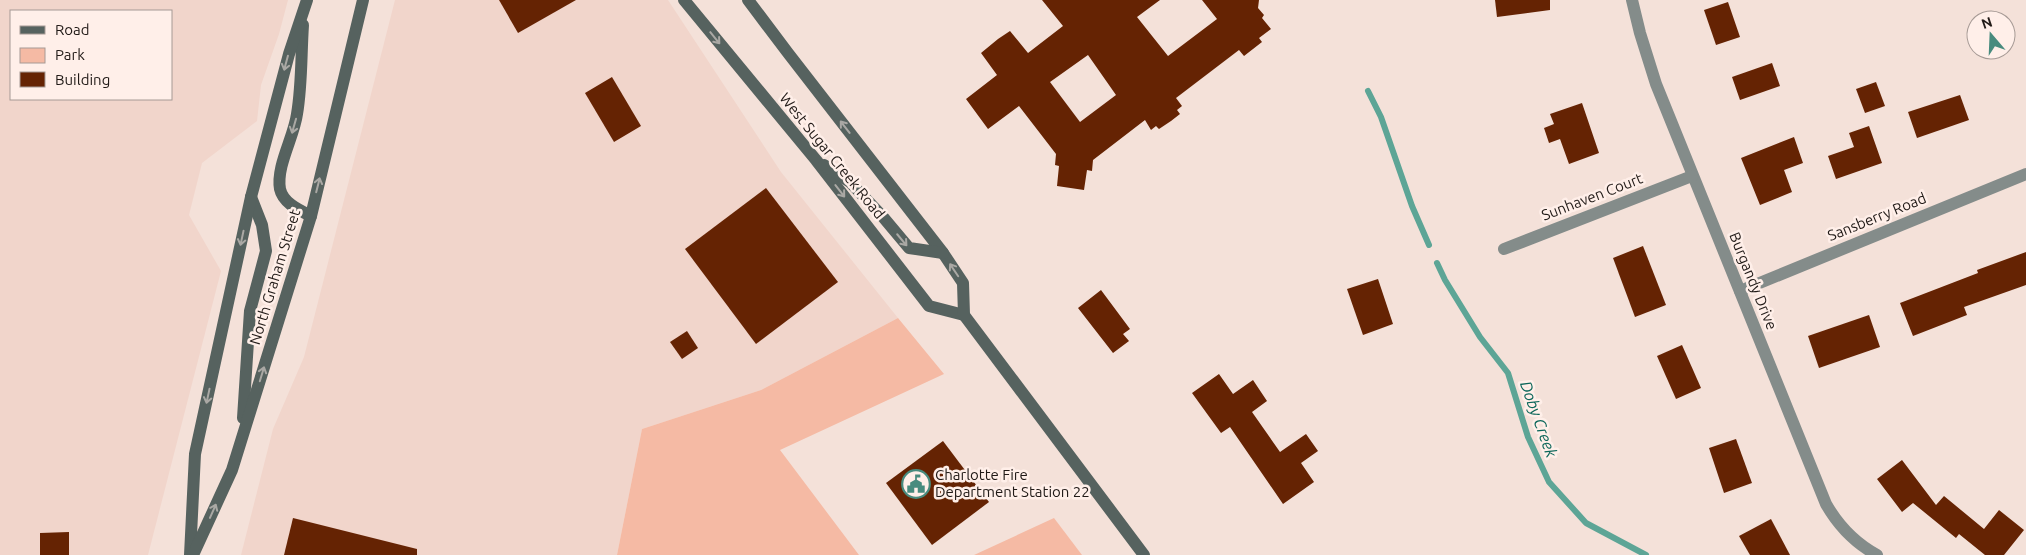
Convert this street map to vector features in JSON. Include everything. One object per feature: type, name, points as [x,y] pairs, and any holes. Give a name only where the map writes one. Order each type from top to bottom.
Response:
[{"type":"main road","name":"North Graham Street","points":[[193,555],[232,470],[311,216],[363,0]]},
{"type":"main road","name":"West Sugar Creek Road","points":[[684,0],[816,160],[929,306],[964,316],[963,283],[943,253],[748,0]]},
{"type":"main road","points":[[306,4],[297,114],[280,175],[280,190],[286,201],[311,216]]},
{"type":"main road","points":[[190,555],[195,454],[251,197],[289,54],[306,4]]},
{"type":"main road","points":[[816,160],[850,182],[909,248],[943,253]]},
{"type":"main road","points":[[242,438],[250,311],[266,252],[262,224],[251,197]]},
{"type":"main road","points":[[964,316],[1144,555]]},
{"type":"street","name":"Burgandy Drive","points":[[1632,0],[1656,84],[1826,504],[1841,526],[1860,544],[1877,555]]},
{"type":"street","name":"Sansberry Road","points":[[1740,291],[2026,174]]},
{"type":"street","name":"Sunhaven Court","points":[[1504,249],[1692,176]]},
{"type":"shaded area","points":[[0,0],[288,0],[279,34],[261,85],[257,121],[202,163],[189,215],[221,271],[148,555],[0,555]]},
{"type":"shaded area","points":[[395,0],[668,0],[781,172],[898,318],[761,390],[642,429],[617,555],[241,555],[273,429],[304,357]]},
{"type":"green space","points":[[898,318],[944,374],[780,450],[859,555],[617,555],[642,429],[761,390]]},
{"type":"green space","points":[[1054,518],[1082,555],[974,555]]},
{"type":"building","points":[[499,0],[576,0],[518,33]]},
{"type":"building","points":[[1042,0],[1160,0],[1137,17],[1168,56],[1217,19],[1202,0],[1259,0],[1258,8],[1264,15],[1262,18],[1271,29],[1259,38],[1262,42],[1244,56],[1239,50],[1176,98],[1182,106],[1177,110],[1180,114],[1171,121],[1159,129],[1156,126],[1151,130],[1145,120],[1093,160],[1092,171],[1087,170],[1084,190],[1057,186],[1059,166],[1055,165],[1056,154],[1019,106],[988,129],[966,99],[997,75],[981,53],[998,39],[1010,31],[1028,53],[1063,26]],"holes":[[[1088,55],[1116,95],[1080,122],[1050,82]]]},
{"type":"building","points":[[1495,0],[1550,0],[1550,10],[1497,17]]},
{"type":"building","points":[[1728,2],[1740,37],[1716,45],[1704,10]]},
{"type":"building","points":[[1772,63],[1780,86],[1740,100],[1732,77]]},
{"type":"building","points":[[612,77],[641,126],[614,142],[585,93]]},
{"type":"building","points":[[1876,82],[1885,106],[1865,113],[1856,89]]},
{"type":"building","points":[[1960,95],[1969,120],[1917,138],[1908,112]]},
{"type":"building","points":[[1582,103],[1599,153],[1569,164],[1560,139],[1549,143],[1544,128],[1554,124],[1550,114]]},
{"type":"building","points":[[1869,126],[1882,163],[1836,179],[1828,156],[1854,147],[1849,133]]},
{"type":"building","points":[[1794,137],[1803,163],[1784,170],[1792,192],[1760,205],[1741,158]]},
{"type":"building","points":[[766,188],[838,282],[756,344],[685,249]]},
{"type":"building","points":[[1643,246],[1666,305],[1635,317],[1613,258]]},
{"type":"building","points":[[2026,252],[2026,285],[1964,307],[1967,315],[1913,336],[1900,303],[1978,273],[1977,270]]},
{"type":"building","points":[[1378,279],[1393,324],[1363,335],[1347,289]]},
{"type":"building","points":[[1101,290],[1130,329],[1123,334],[1129,341],[1113,353],[1078,308]]},
{"type":"building","points":[[1869,315],[1880,347],[1819,368],[1808,336]]},
{"type":"building","points":[[687,331],[698,348],[682,359],[670,342]]},
{"type":"building","points":[[1682,345],[1701,388],[1676,399],[1657,356]]},
{"type":"building","points":[[1219,374],[1233,394],[1253,380],[1267,401],[1252,412],[1280,452],[1306,434],[1318,451],[1301,463],[1314,482],[1283,504],[1230,427],[1221,433],[1192,393]]},
{"type":"building","points":[[1736,439],[1752,483],[1724,493],[1709,448]]},
{"type":"building","points":[[943,441],[989,502],[932,545],[886,483]]},
{"type":"building","points":[[1902,460],[1936,505],[1944,496],[1984,529],[1999,510],[2024,530],[2004,555],[1985,555],[1959,534],[1956,538],[1913,503],[1902,512],[1877,479]]},
{"type":"building","points":[[293,518],[417,549],[417,555],[284,555]]},
{"type":"building","points":[[1771,519],[1790,555],[1750,555],[1739,536]]},
{"type":"building","points":[[69,532],[69,555],[40,555],[40,533]]},
{"type":"waterway","name":"Doby Creek","points":[[1368,91],[1381,117],[1412,206],[1429,245]]},
{"type":"waterway","name":"Doby Creek","points":[[1437,263],[1445,280],[1480,337],[1508,373],[1528,437],[1549,482],[1586,523],[1646,555]]},
{"type":"place","name":"Charlotte Fire Department Station 22","points":[[916,484]]}]
